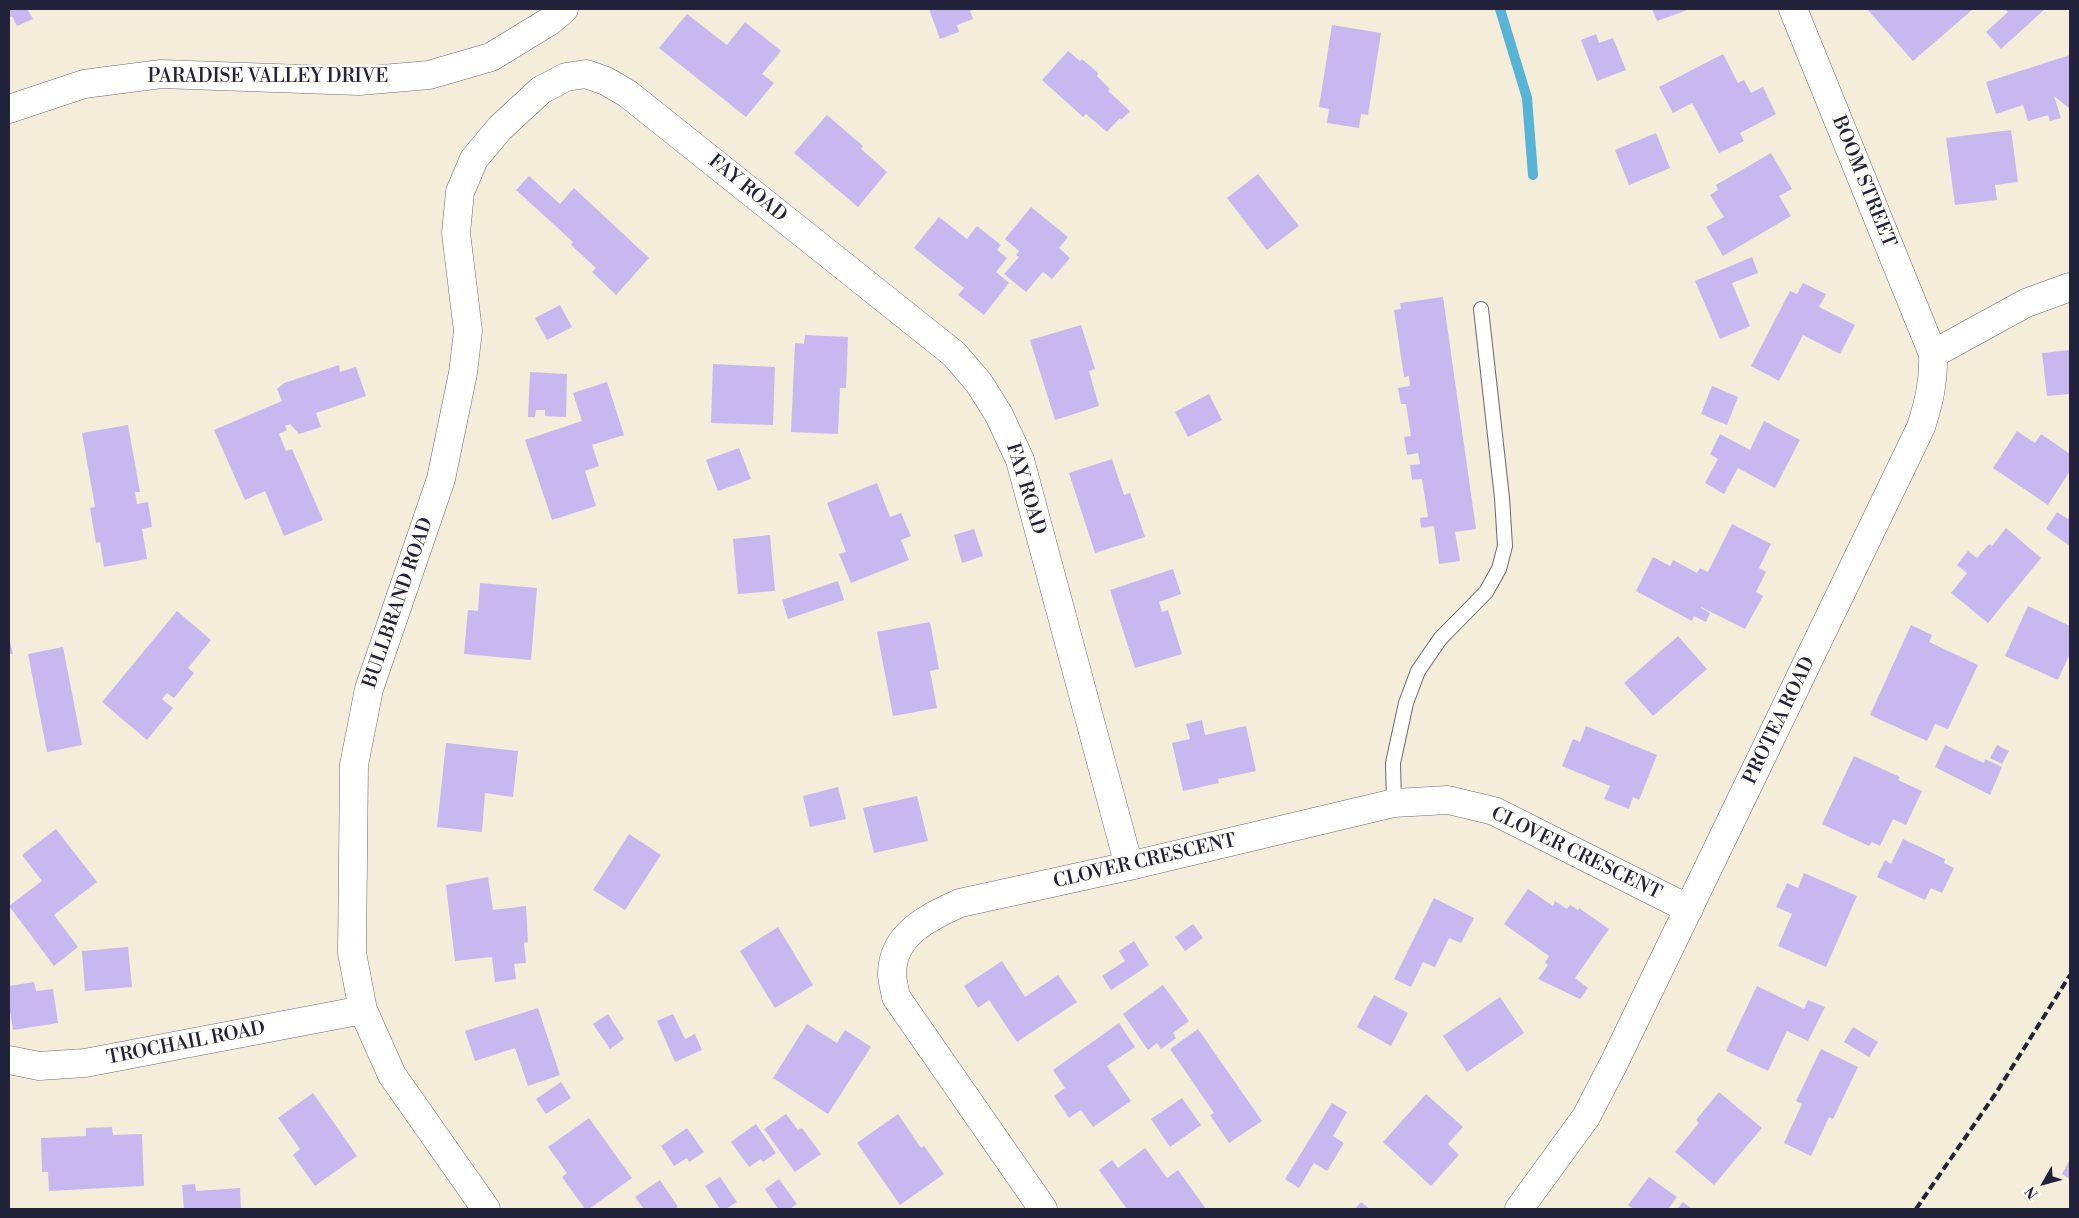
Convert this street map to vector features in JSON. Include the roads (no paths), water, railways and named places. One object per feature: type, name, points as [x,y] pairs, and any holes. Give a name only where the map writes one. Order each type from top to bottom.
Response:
[{"type":"street","name":"BOOM STREET","points":[[1793,9],[1932,354]]},
{"type":"street","name":"PARADISE VALLEY DRIVE","points":[[9,109],[84,84],[161,74],[359,81],[429,75],[491,57],[557,15]]},
{"type":"street","name":"BULLBRAND ROAD","points":[[486,1209],[392,1075],[363,1010],[352,953],[354,766],[370,688],[441,479],[463,373],[468,331],[456,233],[460,192],[474,159],[500,128],[541,90],[566,77],[586,74],[606,81],[628,94]]},
{"type":"street","name":"FAY ROAD","points":[[628,94],[954,354],[979,383],[999,415],[1020,460],[1129,866]]},
{"type":"street","points":[[1932,354],[2026,304],[2070,287]]},
{"type":"street","name":"PROTEA ROAD","points":[[1519,1209],[1586,1117],[1689,909],[1921,427],[1934,377],[1932,354]]},
{"type":"street","name":"CLOVER CRESCENT","points":[[1043,1209],[896,997],[892,973],[898,947],[914,928],[937,913],[960,902],[1129,866],[1394,803],[1448,800],[1494,812],[1689,909]]},
{"type":"street","name":"TROCHAIL ROAD","points":[[9,1060],[39,1066],[84,1063],[363,1010]]},
{"type":"lane","points":[[1394,803],[1393,763],[1406,703],[1418,671],[1440,639],[1486,592],[1499,569],[1505,546],[1502,498],[1481,309]]},
{"type":"waterway","points":[[1500,9],[1527,98],[1533,175]]},
{"type":"railway","points":[[1916,1209],[1996,1093],[2070,975]]}]
